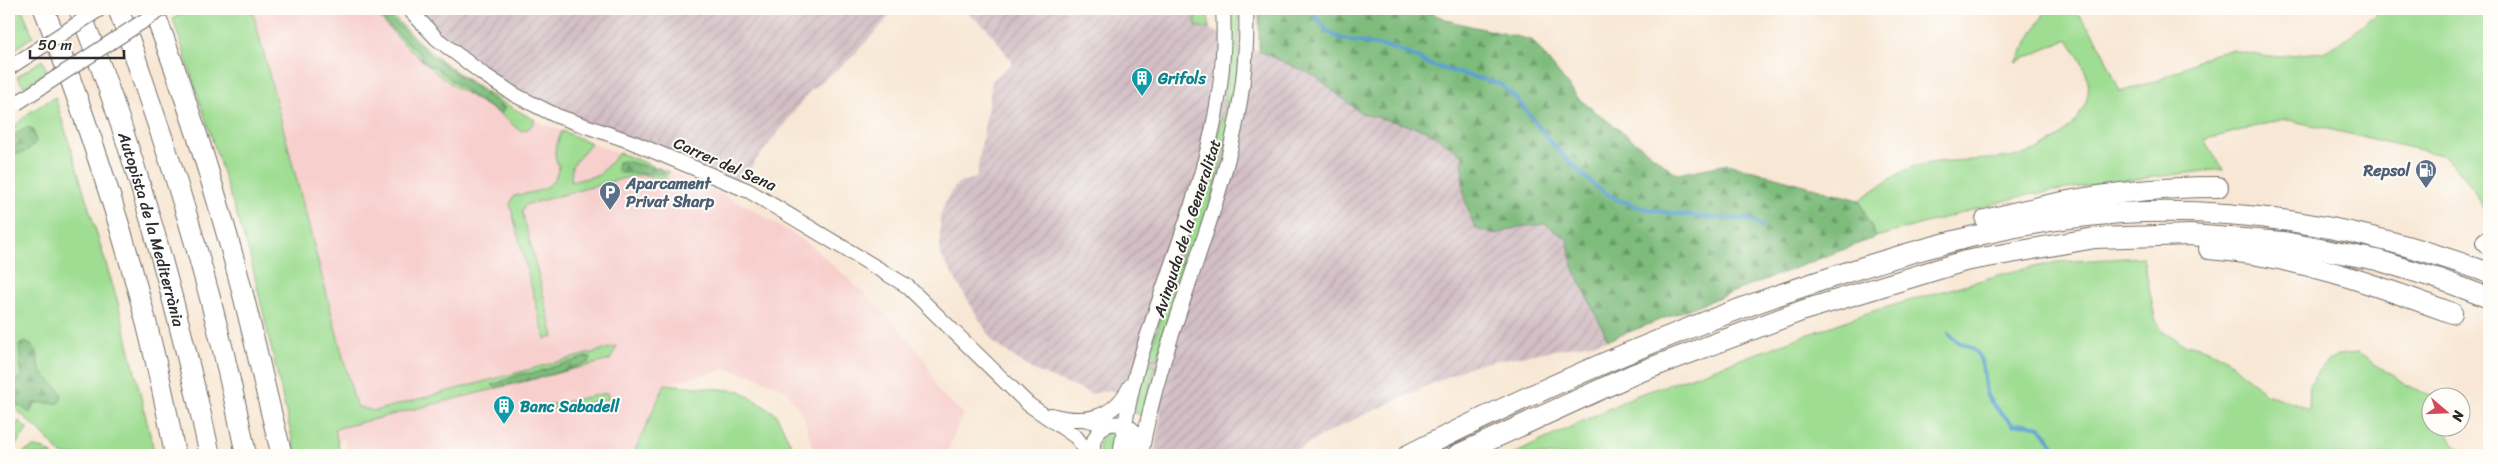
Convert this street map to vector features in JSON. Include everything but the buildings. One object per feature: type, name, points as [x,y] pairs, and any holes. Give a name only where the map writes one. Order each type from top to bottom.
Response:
[{"type":"highway","points":[[44,9],[88,129],[128,257],[167,411],[175,455]]},
{"type":"highway","name":"Autopista de la Mediterrània","points":[[79,9],[121,127],[155,237],[191,368],[210,455]]},
{"type":"highway","points":[[118,9],[158,122],[197,248],[219,332],[246,455]]},
{"type":"highway","points":[[153,9],[195,126],[219,206],[256,346],[282,455]]},
{"type":"highway","points":[[1914,251],[1952,229],[2064,201],[2126,191],[2218,187]]},
{"type":"highway","points":[[1408,455],[1505,407],[1647,345],[1802,286],[1914,251],[1972,236],[2052,221],[2122,213],[2196,212],[2280,219],[2346,229],[2408,245],[2489,273]]},
{"type":"highway","points":[[1457,455],[1634,374],[1804,310],[1898,279],[1965,261],[2095,238],[2156,235],[2221,236],[2284,242],[2385,262],[2489,298]]},
{"type":"highway","points":[[2067,243],[2140,247],[2187,247],[2281,259],[2364,282],[2452,313]]},
{"type":"highway","points":[[271,413],[278,455]]},
{"type":"street","points":[[9,68],[100,9]]},
{"type":"street","points":[[13,106],[162,9]]},
{"type":"street","name":"Carrer del Sena","points":[[409,9],[437,39],[515,95],[557,116],[632,142],[743,188],[907,286],[1028,404],[1076,437],[1090,455]]},
{"type":"street","name":"Avinguda de la Generalitat","points":[[1120,455],[1136,373],[1206,160],[1219,97],[1224,29],[1223,9]]},
{"type":"street","name":"Avinguda de la Generalitat","points":[[1141,455],[1161,368],[1218,197],[1235,136],[1244,86],[1248,35],[1246,9]]},
{"type":"street","points":[[1087,420],[1114,406],[1126,394],[1136,373]]},
{"type":"street","name":"Carrer del Sena","points":[[1028,404],[1064,419],[1110,424],[1125,423]]},
{"type":"street","points":[[1125,423],[1136,433],[1134,455]]},
{"type":"street","points":[[1094,455],[1094,439],[1099,430],[1110,424]]},
{"type":"shaded area","points":[[226,9],[387,9],[430,51],[504,104],[535,120],[591,143],[692,180],[746,206],[809,244],[861,290],[896,325],[926,362],[938,391],[963,413],[946,455],[815,455],[803,415],[786,390],[754,376],[726,369],[665,384],[633,455],[348,455],[344,439],[337,441],[307,262],[261,81]]},
{"type":"shaded area","points":[[409,9],[896,9],[851,58],[810,91],[737,185],[515,95]]},
{"type":"shaded area","points":[[962,9],[1195,9],[1196,26],[1209,29],[1315,76],[1361,113],[1426,130],[1463,155],[1462,183],[1466,209],[1476,229],[1497,234],[1518,227],[1545,224],[1567,239],[1574,269],[1608,340],[1473,365],[1336,428],[1288,455],[1154,455],[1161,411],[1109,390],[1091,394],[1031,369],[993,342],[940,254],[940,216],[948,196],[958,183],[976,178],[992,81],[1013,63],[987,28]]},
{"type":"green space","points":[[9,9],[22,9],[33,36],[9,54]]},
{"type":"green space","points":[[187,9],[252,9],[354,399],[358,407],[374,411],[617,346],[610,360],[335,429],[340,454],[347,455],[296,455],[250,256],[173,19]]},
{"type":"green space","points":[[371,9],[387,9],[419,42],[437,57],[475,85],[535,120],[532,125],[520,131],[500,114],[457,88],[435,72],[402,42]]},
{"type":"green space","points":[[377,9],[385,9],[392,19],[430,55],[505,108],[502,113],[480,101],[437,69],[425,63],[419,53],[385,22]]},
{"type":"green space","points":[[1195,9],[1208,9],[1209,29],[1196,26]]},
{"type":"green space","points":[[1228,9],[1239,9],[1237,75],[1229,129],[1212,196],[1157,360],[1148,358],[1212,159],[1224,110],[1230,54]]},
{"type":"green space","points":[[1259,9],[1421,9],[1453,22],[1532,40],[1579,99],[1677,174],[1728,164],[1859,200],[1876,237],[1608,340],[1574,269],[1567,239],[1545,224],[1518,227],[1497,234],[1476,229],[1465,202],[1463,155],[1426,130],[1361,113],[1315,76],[1259,51]]},
{"type":"green space","points":[[2047,9],[2073,9],[2081,18],[2101,48],[2120,92],[2159,80],[2213,53],[2231,50],[2267,57],[2323,52],[2342,42],[2383,9],[2489,9],[2489,216],[2465,177],[2442,155],[2284,119],[2204,140],[2223,169],[2120,181],[2022,196],[1876,237],[1859,200],[1898,175],[1919,165],[1944,161],[1996,159],[2022,155],[2047,145],[2059,137],[2079,115],[2085,103],[2088,90],[2087,77],[2082,62],[2068,39],[2016,62]]},
{"type":"green space","points":[[42,60],[48,72],[24,87],[17,77]]},
{"type":"green space","points":[[55,97],[119,306],[155,455],[62,455],[38,429],[9,403],[9,132],[27,114]]},
{"type":"green space","points":[[29,127],[33,129],[36,142],[24,152],[14,153],[10,151],[9,144],[18,132]]},
{"type":"green space","points":[[562,131],[591,143],[572,166],[571,182],[599,175],[619,153],[669,172],[665,179],[642,175],[625,178],[525,205],[522,211],[554,337],[545,339],[510,204],[514,196],[543,189],[553,181],[559,166],[555,153]]},
{"type":"green space","points":[[624,161],[659,169],[666,174],[620,173],[617,170],[618,162]]},
{"type":"green space","points":[[2143,257],[2155,318],[2163,332],[2185,345],[2196,345],[2224,357],[2266,394],[2298,404],[2309,410],[2310,385],[2323,365],[2338,355],[2358,353],[2407,385],[2420,391],[2420,436],[2449,436],[2454,444],[2470,455],[1512,455],[1637,395],[1870,312],[2006,273],[2057,262]]},
{"type":"green space","points":[[25,342],[31,345],[38,354],[38,362],[42,373],[62,395],[59,403],[35,403],[30,413],[9,399],[9,381],[21,378],[19,345]]},
{"type":"green space","points":[[591,357],[589,362],[554,373],[507,385],[495,387],[492,385],[521,374],[533,373]]},
{"type":"green space","points":[[1146,364],[1155,366],[1142,416],[1134,412]]},
{"type":"green space","points":[[665,384],[740,391],[776,414],[796,455],[633,455]]},
{"type":"green space","points":[[607,393],[609,399],[550,410],[549,405]]},
{"type":"green space","points":[[19,421],[28,429],[9,453],[9,433]]},
{"type":"green space","points":[[1106,433],[1117,433],[1113,455],[1099,455],[1099,442]]},
{"type":"green space","points":[[34,447],[44,449],[53,455],[18,455]]},
{"type":"waterway","points":[[1310,9],[1328,32],[1342,39],[1388,47],[1412,55],[1430,65],[1500,84],[1516,98],[1554,146],[1573,165],[1595,186],[1616,199],[1643,208],[1669,213],[1710,218],[1749,219],[1762,227]]},
{"type":"waterway","points":[[1949,333],[1956,340],[1974,350],[1980,358],[1989,400],[2013,425],[2026,424],[2040,427],[2061,455]]},
{"type":"place","name":"Grifols","points":[[1142,97]]},
{"type":"place","name":"Repsol","points":[[2426,189]]},
{"type":"place","name":"Aparcament Privat Sharp","points":[[610,211]]},
{"type":"place","name":"Banc Sabadell","points":[[504,425]]}]
